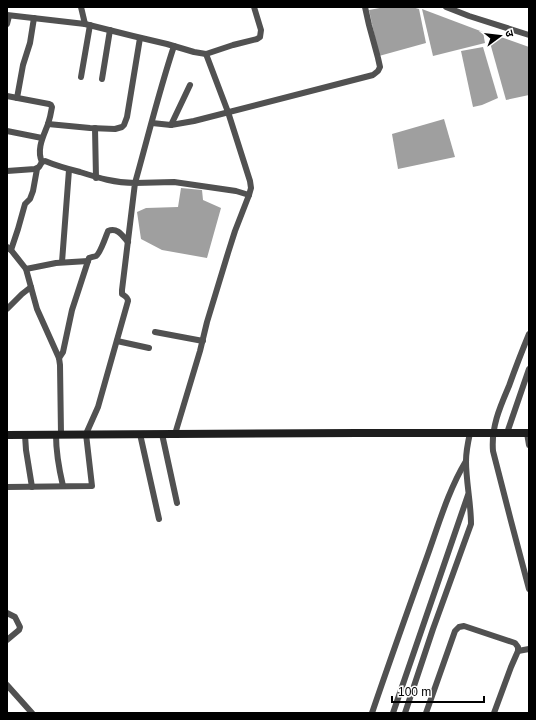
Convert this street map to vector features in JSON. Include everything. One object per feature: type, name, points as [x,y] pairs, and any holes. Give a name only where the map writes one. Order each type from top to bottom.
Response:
[{"type":"street","points":[[81,7],[88,24],[81,77]]},
{"type":"street","points":[[7,24],[8,15],[88,24],[206,54],[260,37],[261,30],[254,7]]},
{"type":"street","points":[[152,123],[171,125],[194,121],[373,75],[380,67],[365,7]]},
{"type":"street","points":[[446,7],[529,35]]},
{"type":"street","points":[[17,98],[23,65],[30,43],[34,18]]},
{"type":"street","points":[[102,79],[110,30]]},
{"type":"street","points":[[48,124],[115,129],[124,125],[127,117],[140,38]]},
{"type":"street","points":[[7,487],[92,486],[86,434],[98,407],[128,301],[127,297],[122,294],[122,290],[135,182],[165,73],[174,46]]},
{"type":"street","points":[[175,434],[228,253],[235,231],[250,195],[251,188],[228,112],[206,54]]},
{"type":"street","points":[[171,125],[190,85]]},
{"type":"street","points":[[7,96],[49,104],[51,106],[52,109],[48,124],[42,138],[40,154],[42,162]]},
{"type":"street","points":[[94,128],[96,178]]},
{"type":"street","points":[[7,131],[42,138]]},
{"type":"street","points":[[42,162],[45,161],[69,170],[111,181],[174,182],[236,191],[250,195]]},
{"type":"street","points":[[42,162],[37,169],[33,191],[30,199],[24,204],[18,229],[9,248],[26,269],[37,309],[59,358],[59,434],[56,443],[63,486]]},
{"type":"street","points":[[7,171],[37,169]]},
{"type":"street","points":[[62,262],[69,170]]},
{"type":"street","points":[[59,358],[63,352],[72,310],[90,257],[99,254],[108,231],[117,231],[128,242]]},
{"type":"street","points":[[26,269],[62,262],[88,261]]},
{"type":"street","points":[[7,309],[31,287]]},
{"type":"street","points":[[155,332],[203,341]]},
{"type":"street","points":[[529,334],[496,418],[492,443],[529,589]]},
{"type":"street","points":[[117,341],[148,348]]},
{"type":"street","points":[[507,433],[529,369]]},
{"type":"street","points":[[405,713],[433,629],[471,524],[466,461],[466,450],[470,433]]},
{"type":"street","points":[[7,435],[528,433],[529,445]]},
{"type":"street","points":[[140,434],[159,519]]},
{"type":"street","points":[[162,434],[177,503]]},
{"type":"street","points":[[25,435],[32,487]]},
{"type":"street","points":[[372,713],[443,511],[454,484],[466,461]]},
{"type":"street","points":[[393,713],[469,495]]},
{"type":"street","points":[[7,613],[15,617],[20,627],[19,630],[7,640]]},
{"type":"street","points":[[426,713],[456,631],[459,627],[464,626],[515,643],[518,647],[518,651],[494,713]]},
{"type":"street","points":[[518,651],[529,649]]},
{"type":"street","points":[[7,685],[32,713]]},
{"type":"shaded area","points":[[385,7],[412,7],[419,9],[426,43],[379,56],[369,10]]},
{"type":"shaded area","points":[[422,9],[483,32],[485,43],[433,56]]},
{"type":"shaded area","points":[[487,32],[529,47],[529,95],[506,100]]},
{"type":"shaded area","points":[[483,47],[498,98],[473,107],[461,51]]},
{"type":"shaded area","points":[[444,119],[455,157],[398,169],[392,134]]},
{"type":"shaded area","points":[[181,188],[202,190],[203,200],[221,208],[207,258],[162,250],[141,239],[137,212],[146,208],[178,207]]}]
